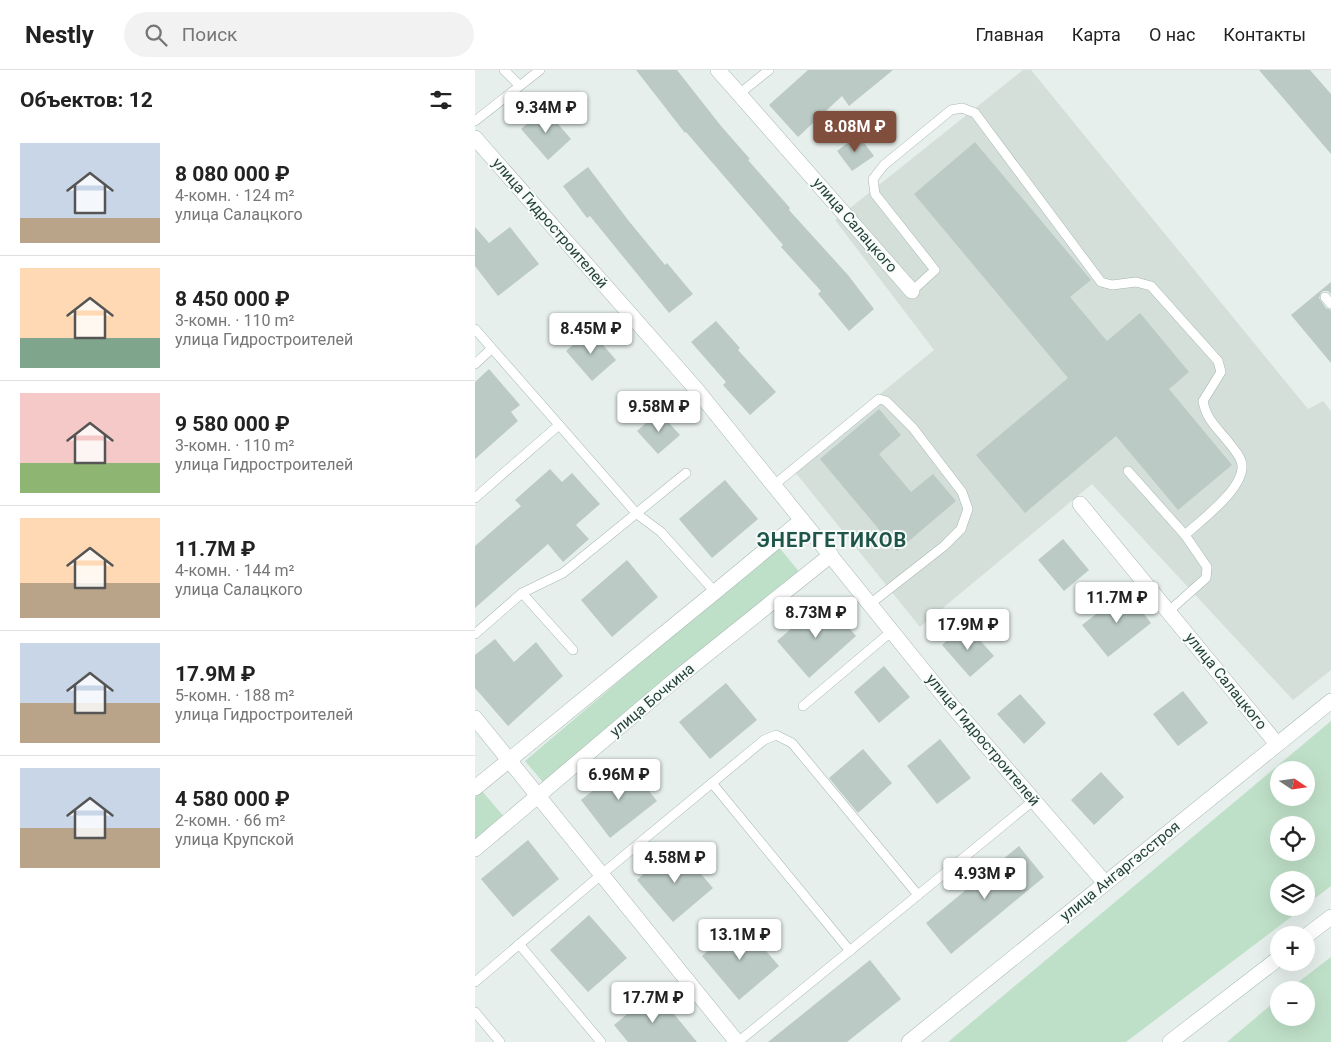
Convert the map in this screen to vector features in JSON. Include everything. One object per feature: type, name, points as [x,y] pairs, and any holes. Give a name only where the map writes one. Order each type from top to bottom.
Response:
[{"type":"street","name":"улица Салацкого","points":[[718,70],[912,291]]},
{"type":"street","name":"улица Гидростроителей","points":[[475,138],[696,388],[948,701],[1105,883]]},
{"type":"street","name":"улица Салацкого","points":[[1080,504],[1277,744]]},
{"type":"street","points":[[475,788],[802,520]]},
{"type":"street","name":"улица Бочкина","points":[[475,849],[677,679],[831,555]]},
{"type":"street","name":"улица Ангаргэсстроя","points":[[909,1042],[1331,700]]},
{"type":"street","points":[[475,718],[737,1042]]},
{"type":"street","points":[[1315,929],[1331,917]]},
{"type":"street","points":[[1170,1042],[1270,965]]},
{"type":"lane","points":[[504,70],[519,86]]},
{"type":"lane","points":[[475,121],[540,70]]},
{"type":"lane","points":[[739,94],[769,70]]},
{"type":"lane","points":[[912,291],[935,270],[875,194],[873,179],[884,165],[951,110],[962,108],[975,113],[1101,282],[1112,285],[1136,282],[1151,286],[1218,361],[1221,372],[1203,401],[1205,414],[1236,451],[1242,464],[1241,476],[1231,492],[1185,535]]},
{"type":"lane","points":[[475,329],[637,514],[661,532],[715,592]]},
{"type":"lane","points":[[475,364],[491,349]]},
{"type":"lane","points":[[774,485],[879,399],[885,400],[913,428],[962,492],[968,509],[961,529],[944,546],[870,604]]},
{"type":"lane","points":[[475,498],[559,425]]},
{"type":"lane","points":[[1128,471],[1185,535],[1207,567],[1206,578],[1169,611]]},
{"type":"lane","points":[[475,634],[522,593],[563,573],[686,473]]},
{"type":"lane","points":[[522,593],[573,650]]},
{"type":"lane","points":[[803,706],[892,631]]},
{"type":"lane","points":[[475,982],[712,782],[764,740],[776,735],[792,743],[918,895]]},
{"type":"lane","points":[[712,782],[849,951]]},
{"type":"lane","points":[[737,1042],[1034,800]]},
{"type":"lane","points":[[519,944],[601,1042]]},
{"type":"lane","points":[[475,1012],[500,1042]]},
{"type":"shaded area","points":[[1023,70],[1031,70],[1308,409],[1323,401],[1331,411],[1331,670],[1293,700],[1092,484],[920,627],[791,467],[934,350],[835,220]]},
{"type":"green space","points":[[778,546],[801,574],[548,788],[525,761]]},
{"type":"green space","points":[[1331,721],[1331,886],[1315,898],[1315,871],[1270,871],[1270,916],[1292,916],[1279,926],[1270,926],[1270,933],[1126,1042],[948,1042],[1270,772],[1270,806],[1315,806],[1315,761],[1283,761]]},
{"type":"green space","points":[[482,791],[505,818],[475,843],[475,797]]},
{"type":"green space","points":[[1331,957],[1331,1042],[1227,1042],[1270,1006],[1270,1026],[1315,1026],[1315,981],[1300,981]]},
{"type":"building","points":[[636,70],[677,70],[750,159],[748,160],[790,208],[789,210],[848,275],[874,309],[849,331],[818,294],[821,291],[781,247],[783,245],[685,133]]},
{"type":"building","points":[[808,70],[893,70],[849,106],[842,96],[798,137],[769,105]]},
{"type":"building","points":[[1259,70],[1310,70],[1331,94],[1331,154]]},
{"type":"building","points":[[545,109],[571,139],[548,160],[521,129]]},
{"type":"building","points":[[858,135],[874,156],[852,171],[837,151]]},
{"type":"building","points":[[975,142],[1091,280],[1070,297],[1107,341],[1140,313],[1189,372],[1169,389],[1232,465],[1178,510],[1116,436],[1025,513],[976,455],[1068,378],[914,194]]},
{"type":"building","points":[[588,167],[665,265],[667,263],[693,294],[669,313],[590,216],[587,218],[563,186]]},
{"type":"building","points":[[475,227],[489,243],[510,227],[539,264],[498,296],[475,266]]},
{"type":"building","points":[[1331,282],[1331,294],[1328,291],[1323,291],[1319,298],[1326,308],[1331,310],[1331,363],[1291,315]]},
{"type":"building","points":[[716,321],[740,348],[738,350],[776,392],[750,415],[723,385],[726,382],[691,342]]},
{"type":"building","points":[[590,330],[616,360],[592,381],[566,351]]},
{"type":"building","points":[[489,369],[520,405],[511,412],[518,421],[475,459],[475,382]]},
{"type":"building","points":[[879,409],[901,435],[879,454],[911,492],[933,474],[956,501],[897,551],[820,459]]},
{"type":"building","points":[[659,412],[680,435],[658,454],[637,431]]},
{"type":"building","points":[[550,469],[562,482],[572,473],[600,504],[576,525],[589,539],[563,562],[548,544],[475,608],[475,546],[521,506],[515,500]]},
{"type":"building","points":[[725,480],[758,519],[712,558],[679,519]]},
{"type":"building","points":[[1063,539],[1089,570],[1064,591],[1038,560]]},
{"type":"building","points":[[627,560],[658,597],[612,637],[581,600]]},
{"type":"building","points":[[1126,591],[1151,623],[1108,657],[1082,625]]},
{"type":"building","points":[[824,600],[856,636],[809,678],[777,641]]},
{"type":"building","points":[[965,624],[994,656],[970,677],[942,645]]},
{"type":"building","points":[[495,639],[514,662],[536,642],[563,676],[508,726],[475,688],[475,655]]},
{"type":"building","points":[[884,666],[910,697],[879,723],[854,692]]},
{"type":"building","points":[[726,683],[757,720],[710,759],[679,722]]},
{"type":"building","points":[[1183,691],[1208,723],[1178,746],[1153,714]]},
{"type":"building","points":[[1020,694],[1046,723],[1024,744],[997,714]]},
{"type":"building","points":[[940,739],[971,778],[937,804],[907,766]]},
{"type":"building","points":[[863,749],[892,783],[858,813],[829,778]]},
{"type":"building","points":[[627,763],[657,801],[610,838],[581,800]]},
{"type":"building","points":[[1101,772],[1124,797],[1094,825],[1071,800]]},
{"type":"building","points":[[528,840],[559,879],[513,917],[481,879]]},
{"type":"building","points":[[676,845],[713,888],[673,922],[637,880]]},
{"type":"building","points":[[1019,846],[1044,877],[951,954],[926,923]]},
{"type":"building","points":[[589,915],[627,958],[588,992],[550,950]]},
{"type":"building","points":[[742,923],[779,966],[739,1000],[702,956]]},
{"type":"building","points":[[870,960],[901,999],[847,1042],[768,1042]]},
{"type":"building","points":[[655,991],[697,1042],[628,1042],[614,1025]]},
{"type":"district","name":"ЭНЕРГЕТИКОВ","points":[[832,540]]}]
